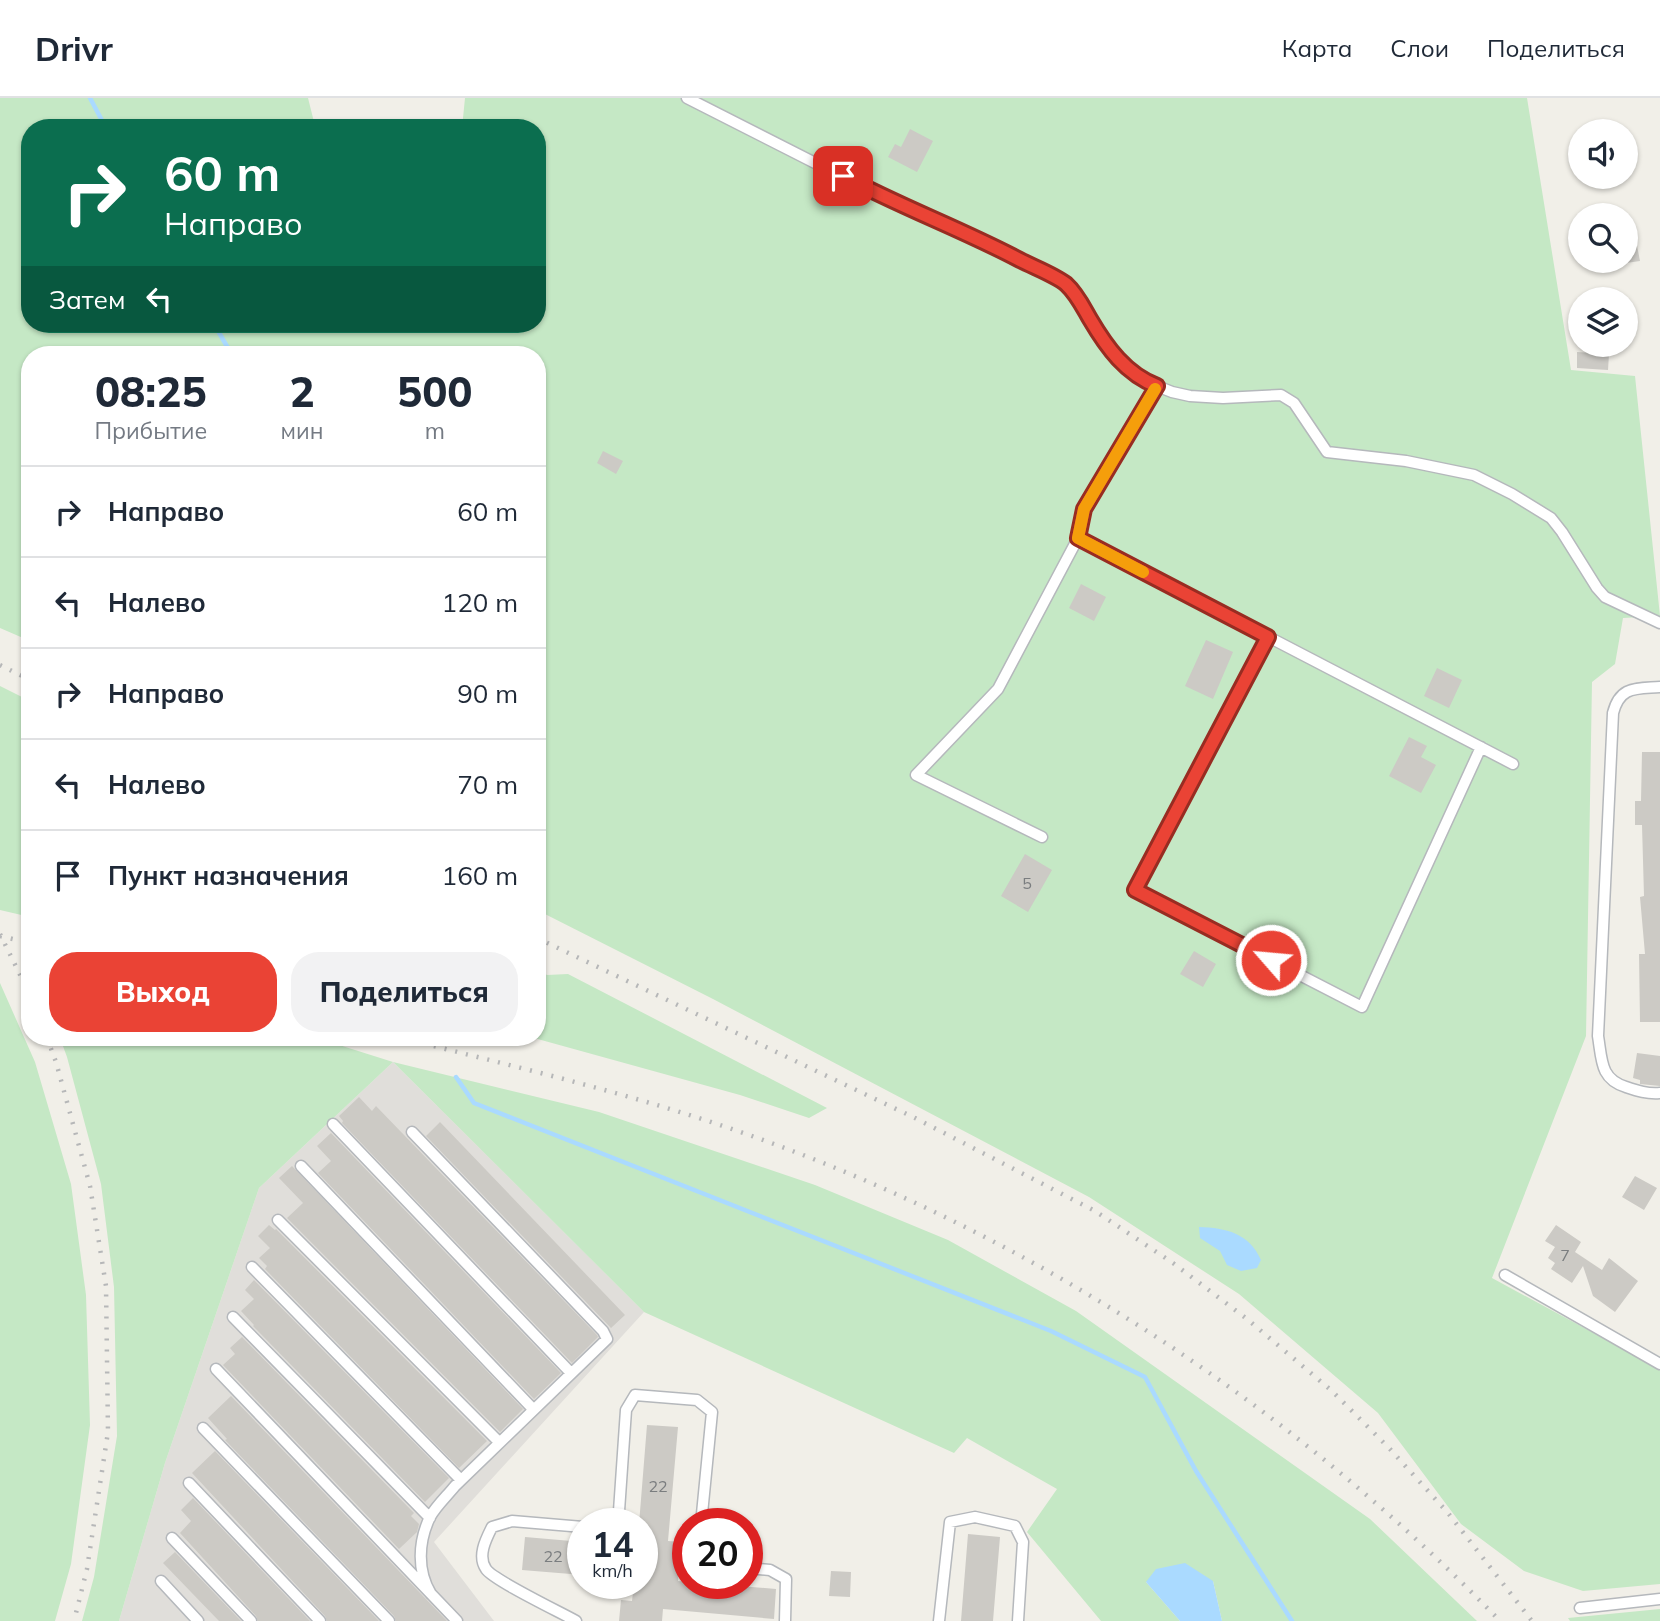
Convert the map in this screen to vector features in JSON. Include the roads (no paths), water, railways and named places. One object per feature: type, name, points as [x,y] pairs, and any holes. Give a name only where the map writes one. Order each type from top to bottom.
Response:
[{"type":"lane","points":[[687,98],[890,201],[982,240],[1064,283],[1076,296],[1116,357],[1139,379],[1190,396],[1281,396],[1294,403],[1327,452],[1406,461],[1474,475],[1512,494],[1550,518],[1605,597],[1660,623]]},
{"type":"lane","points":[[1042,837],[916,775],[998,689],[1078,538],[1084,509],[1157,386]]},
{"type":"lane","points":[[1078,538],[1513,764]]},
{"type":"lane","points":[[1268,637],[1135,890],[1362,1007],[1481,747]]},
{"type":"lane","points":[[1660,687],[1626,691],[1617,698],[1614,713],[1598,1036],[1602,1067],[1612,1083],[1646,1094],[1660,1093]]},
{"type":"lane","points":[[333,1124],[571,1373]]},
{"type":"lane","points":[[412,1132],[606,1335],[606,1342],[461,1480],[430,1518],[421,1552],[421,1567],[431,1594]]},
{"type":"lane","points":[[301,1166],[533,1409]]},
{"type":"lane","points":[[278,1220],[499,1443]]},
{"type":"lane","points":[[252,1267],[461,1480]]},
{"type":"lane","points":[[1505,1275],[1660,1364]]},
{"type":"lane","points":[[233,1317],[430,1518]]},
{"type":"lane","points":[[216,1369],[457,1621]]},
{"type":"lane","points":[[619,1508],[626,1410],[635,1395],[697,1400],[712,1412],[703,1508]]},
{"type":"lane","points":[[204,1428],[389,1621]]},
{"type":"lane","points":[[189,1483],[320,1621]]},
{"type":"lane","points":[[939,1621],[950,1521],[975,1517],[1015,1526],[1023,1542],[1018,1621]]},
{"type":"lane","points":[[567,1526],[512,1521],[492,1527],[484,1543],[483,1559],[486,1569],[498,1579],[576,1621]]},
{"type":"lane","points":[[172,1538],[251,1621]]},
{"type":"lane","points":[[763,1569],[786,1579],[785,1621]]},
{"type":"lane","points":[[161,1581],[198,1621]]},
{"type":"lane","points":[[1580,1608],[1660,1599]]},
{"type":"water","points":[[1199,1227],[1227,1231],[1243,1238],[1261,1260],[1257,1268],[1241,1271],[1227,1265],[1220,1251],[1200,1238]]},
{"type":"water","points":[[1185,1563],[1213,1581],[1222,1621],[1180,1621],[1146,1582],[1156,1569]]},
{"type":"waterway","points":[[90,98],[101,119]]},
{"type":"waterway","points":[[219,333],[227,346]]},
{"type":"waterway","points":[[456,1077],[474,1103],[1051,1331],[1145,1377],[1196,1471],[1292,1621]]},
{"type":"railway","points":[[0,665],[21,676]]},
{"type":"railway","points":[[0,934],[21,977]]},
{"type":"railway","points":[[0,936],[21,941]]},
{"type":"railway","points":[[546,942],[915,1118],[1095,1211],[1173,1263],[1247,1319],[1332,1391],[1448,1513],[1532,1621]]},
{"type":"railway","points":[[50,1046],[90,1186],[106,1286],[108,1432],[87,1569],[74,1621]]},
{"type":"railway","points":[[434,1046],[602,1089],[720,1125],[830,1166],[936,1213],[1040,1267],[1140,1326],[1236,1392],[1329,1463],[1417,1540],[1500,1621]]}]
